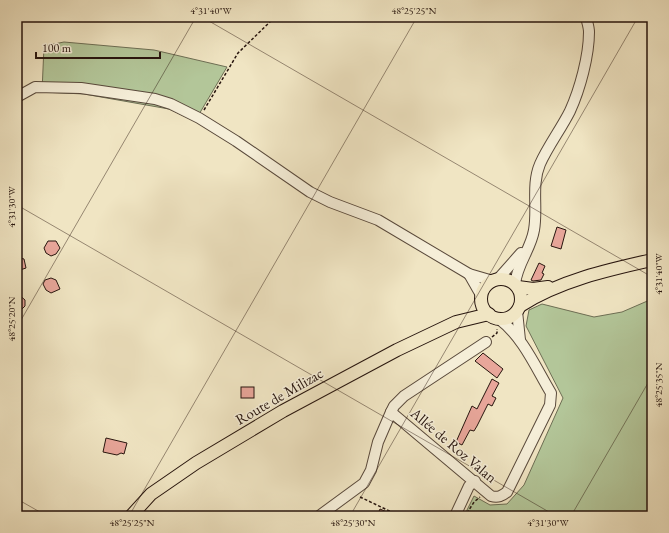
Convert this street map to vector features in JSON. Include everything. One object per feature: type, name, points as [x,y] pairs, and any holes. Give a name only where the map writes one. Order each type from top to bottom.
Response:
[{"type":"main road","points":[[559,286],[533,289],[516,286],[506,280],[495,280],[487,285],[481,298],[482,307],[495,317],[509,317],[518,308],[532,298],[559,286],[610,270],[652,260]]},
{"type":"main road","points":[[516,286],[521,295],[518,308]]},
{"type":"main road","name":"Route de Milizac","points":[[131,516],[150,494],[203,458],[336,382],[456,322],[481,298]]},
{"type":"main road","name":"Route de Milizac","points":[[456,322],[495,317]]},
{"type":"street","points":[[516,286],[519,267],[534,232],[535,182],[540,164],[570,111],[582,76],[588,45],[589,30],[586,17]]},
{"type":"street","points":[[17,96],[35,87],[81,88],[155,99],[171,104],[199,118],[236,140],[310,192],[330,202],[378,220],[469,274],[495,280],[529,244]]},
{"type":"street","points":[[469,274],[481,298]]},
{"type":"street","name":"Allée de Roz Valan","points":[[518,308],[520,340]]},
{"type":"street","name":"Allée de Roz Valan","points":[[319,516],[364,483],[372,470],[378,442],[391,412],[488,493],[496,498],[507,492],[552,400],[551,393],[520,340],[509,326],[495,317]]},
{"type":"street","points":[[391,412],[394,406],[404,396],[486,342]]},
{"type":"street","points":[[455,516],[469,486],[474,482]]},
{"type":"path","points":[[17,24],[24,17]]},
{"type":"path","points":[[199,118],[238,53],[274,17]]},
{"type":"path","points":[[486,342],[497,333],[495,317]]},
{"type":"path","points":[[466,516],[474,502],[488,493]]},
{"type":"path","points":[[357,495],[400,516]]},
{"type":"green space","points":[[64,42],[154,50],[227,67],[195,121],[169,109],[84,94],[42,92],[44,46]]},
{"type":"green space","points":[[652,299],[652,516],[464,516],[474,496],[490,505],[507,504],[524,485],[563,398],[526,326],[529,310],[542,304],[594,317],[622,312]]},
{"type":"building","points":[[557,227],[566,230],[561,249],[551,246]]},
{"type":"building","points":[[48,241],[56,241],[60,248],[56,254],[51,256],[46,253],[44,248]]},
{"type":"building","points":[[17,257],[24,259],[26,268],[17,271]]},
{"type":"building","points":[[539,263],[545,266],[542,273],[544,274],[541,280],[533,281],[531,280]]},
{"type":"building","points":[[51,278],[56,280],[60,289],[51,293],[46,290],[43,284],[45,280]]},
{"type":"building","points":[[17,293],[25,300],[25,306],[17,314]]},
{"type":"building","points":[[483,353],[503,369],[497,378],[475,361]]},
{"type":"building","points":[[492,379],[499,383],[492,396],[496,398],[492,406],[488,404],[474,431],[470,430],[462,445],[456,442],[472,406],[477,409]]},
{"type":"building","points":[[241,387],[254,387],[254,398],[241,398]]},
{"type":"building","points":[[106,438],[127,443],[124,454],[121,453],[117,455],[103,452]]},
{"type":"building","points":[[380,509],[396,516],[377,516]]}]
